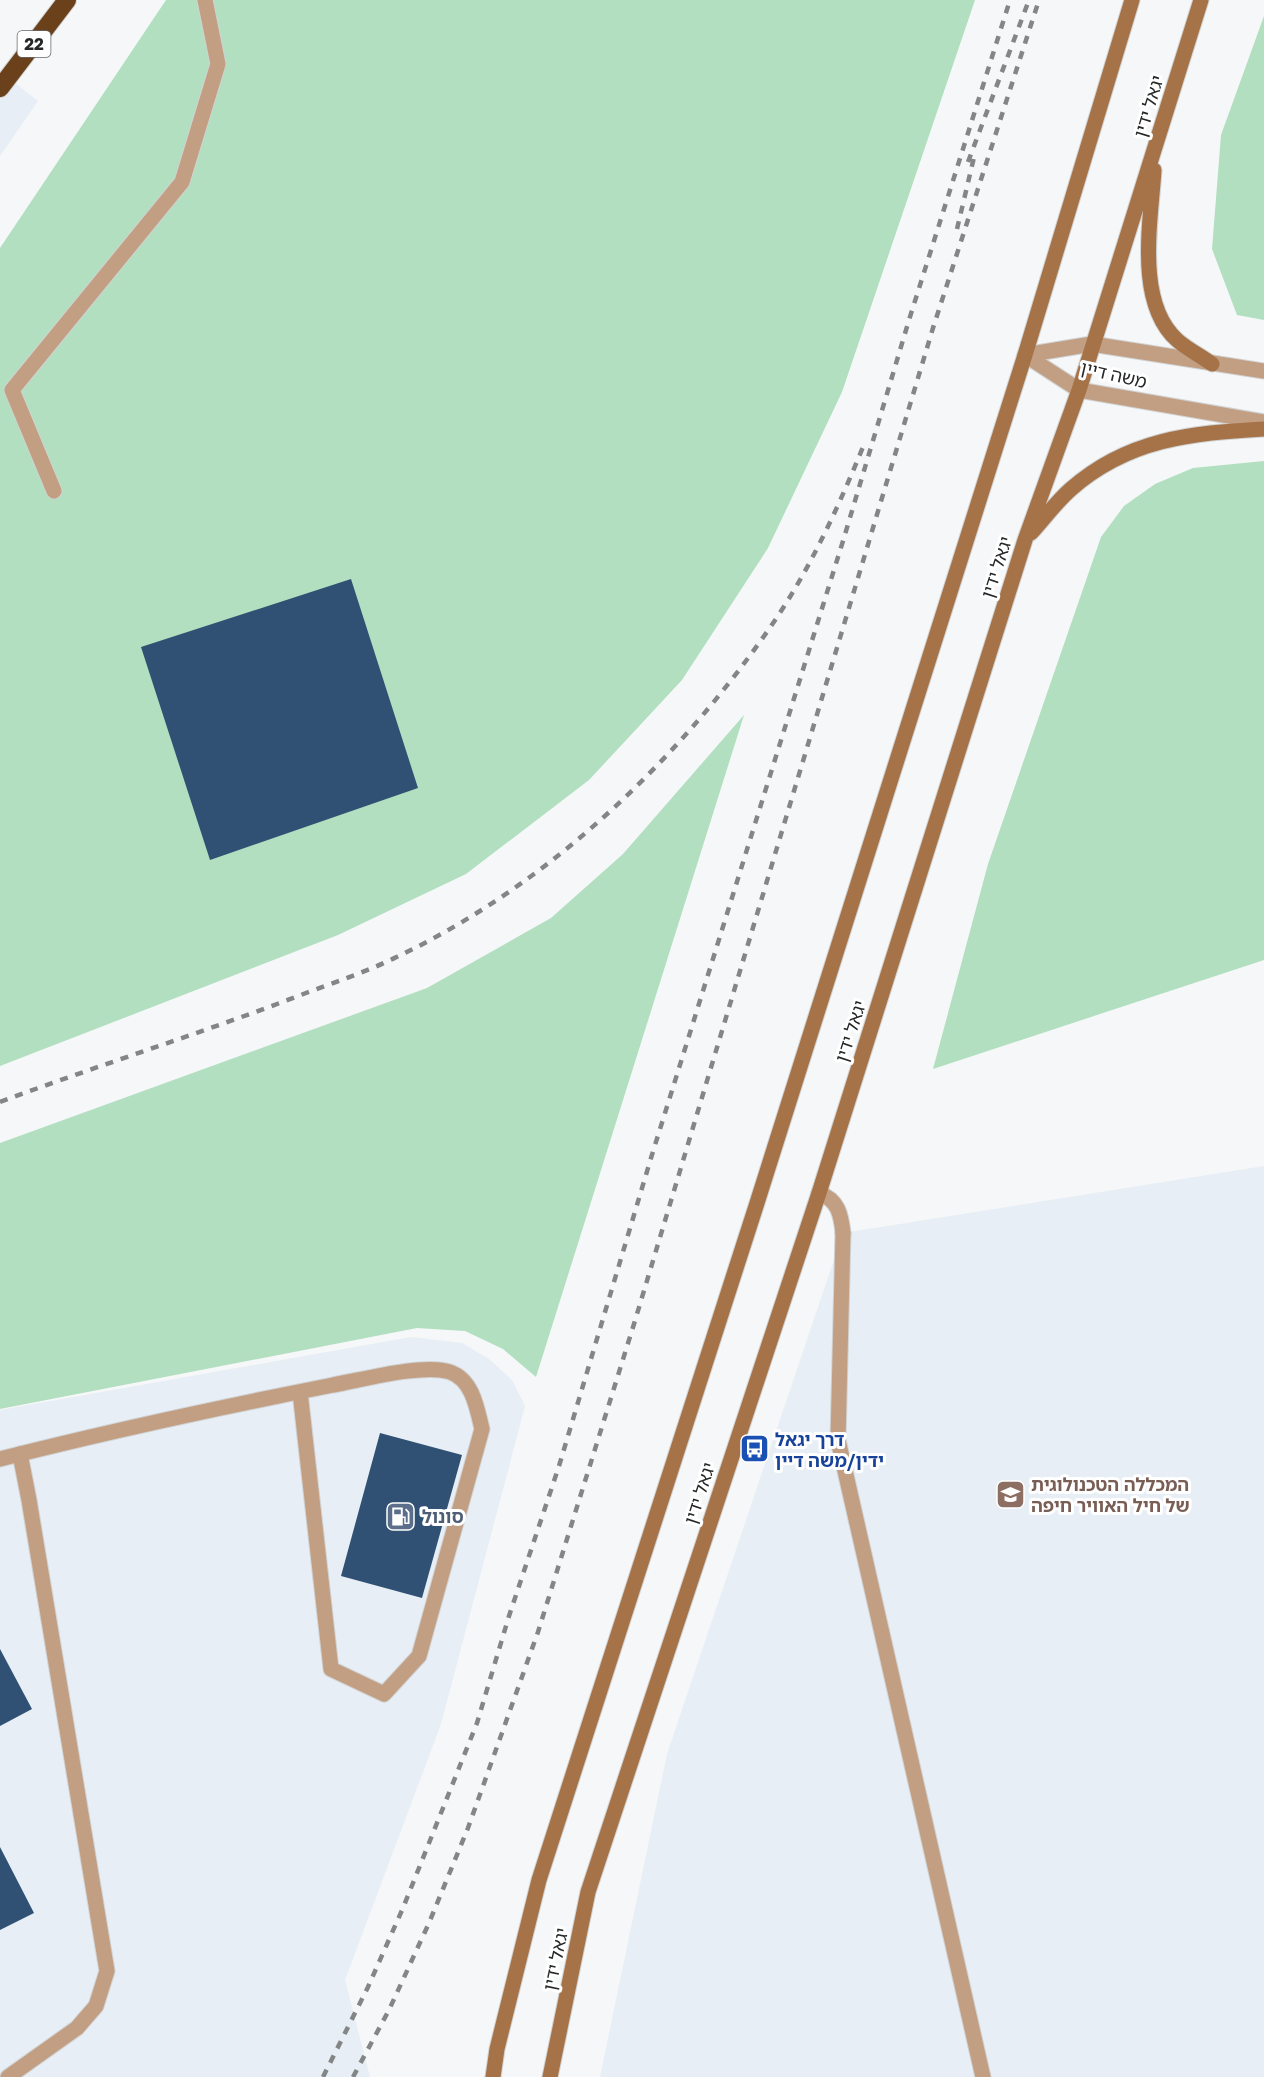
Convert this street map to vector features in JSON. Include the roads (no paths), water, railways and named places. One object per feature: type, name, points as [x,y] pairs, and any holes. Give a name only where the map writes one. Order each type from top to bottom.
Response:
[{"type":"highway","name":"22","points":[[0,88],[67,0]]},
{"type":"main road","name":"יגאל ידין","points":[[493,2077],[497,2049],[539,1880],[757,1203],[1025,355],[1132,0]]},
{"type":"main road","name":"יגאל ידין","points":[[550,2077],[588,1892],[819,1193],[1025,540],[1079,390],[1201,0]]},
{"type":"main road","points":[[1156,146],[1149,258],[1155,303],[1176,339],[1212,364]]},
{"type":"main road","points":[[1025,540],[1068,491],[1087,475],[1117,457],[1146,445],[1186,437],[1224,431],[1264,429]]},
{"type":"street","points":[[54,491],[12,390],[182,182],[218,64],[205,0]]},
{"type":"street","name":"משה דיין","points":[[1025,355],[1092,344],[1264,371]]},
{"type":"street","name":"משה דיין","points":[[1025,355],[1079,390],[1264,422]]},
{"type":"street","points":[[819,1193],[829,1197],[837,1205],[843,1233],[838,1440],[983,2077]]},
{"type":"street","points":[[0,1459],[87,1437],[300,1392],[417,1369],[451,1372],[468,1385],[477,1407],[482,1429],[419,1656],[384,1694],[331,1669],[300,1392]]},
{"type":"street","points":[[8,2077],[77,2028],[96,2006],[107,1971],[20,1454]]},
{"type":"railway","points":[[323,2077],[368,1987],[403,1908],[477,1723],[509,1616],[559,1466],[651,1158],[1010,0]]},
{"type":"railway","points":[[968,162],[1029,0]]},
{"type":"railway","points":[[353,2077],[389,2010],[429,1923],[468,1828],[538,1632],[634,1324],[933,328],[1039,0]]},
{"type":"railway","points":[[957,229],[975,153]]},
{"type":"railway","points":[[0,1102],[230,1021],[386,962],[443,933],[498,900],[550,862],[646,777],[690,730],[731,680],[784,607],[810,562],[834,514],[865,442]]},
{"type":"place","name":"דרך יגאל ידין/משה דיין","points":[[754,1449]]},
{"type":"place","name":"המכללה הטכנולוגית של חיל האוויר חיפה","points":[[1010,1494]]},
{"type":"place","name":"סונול","points":[[401,1516]]}]
